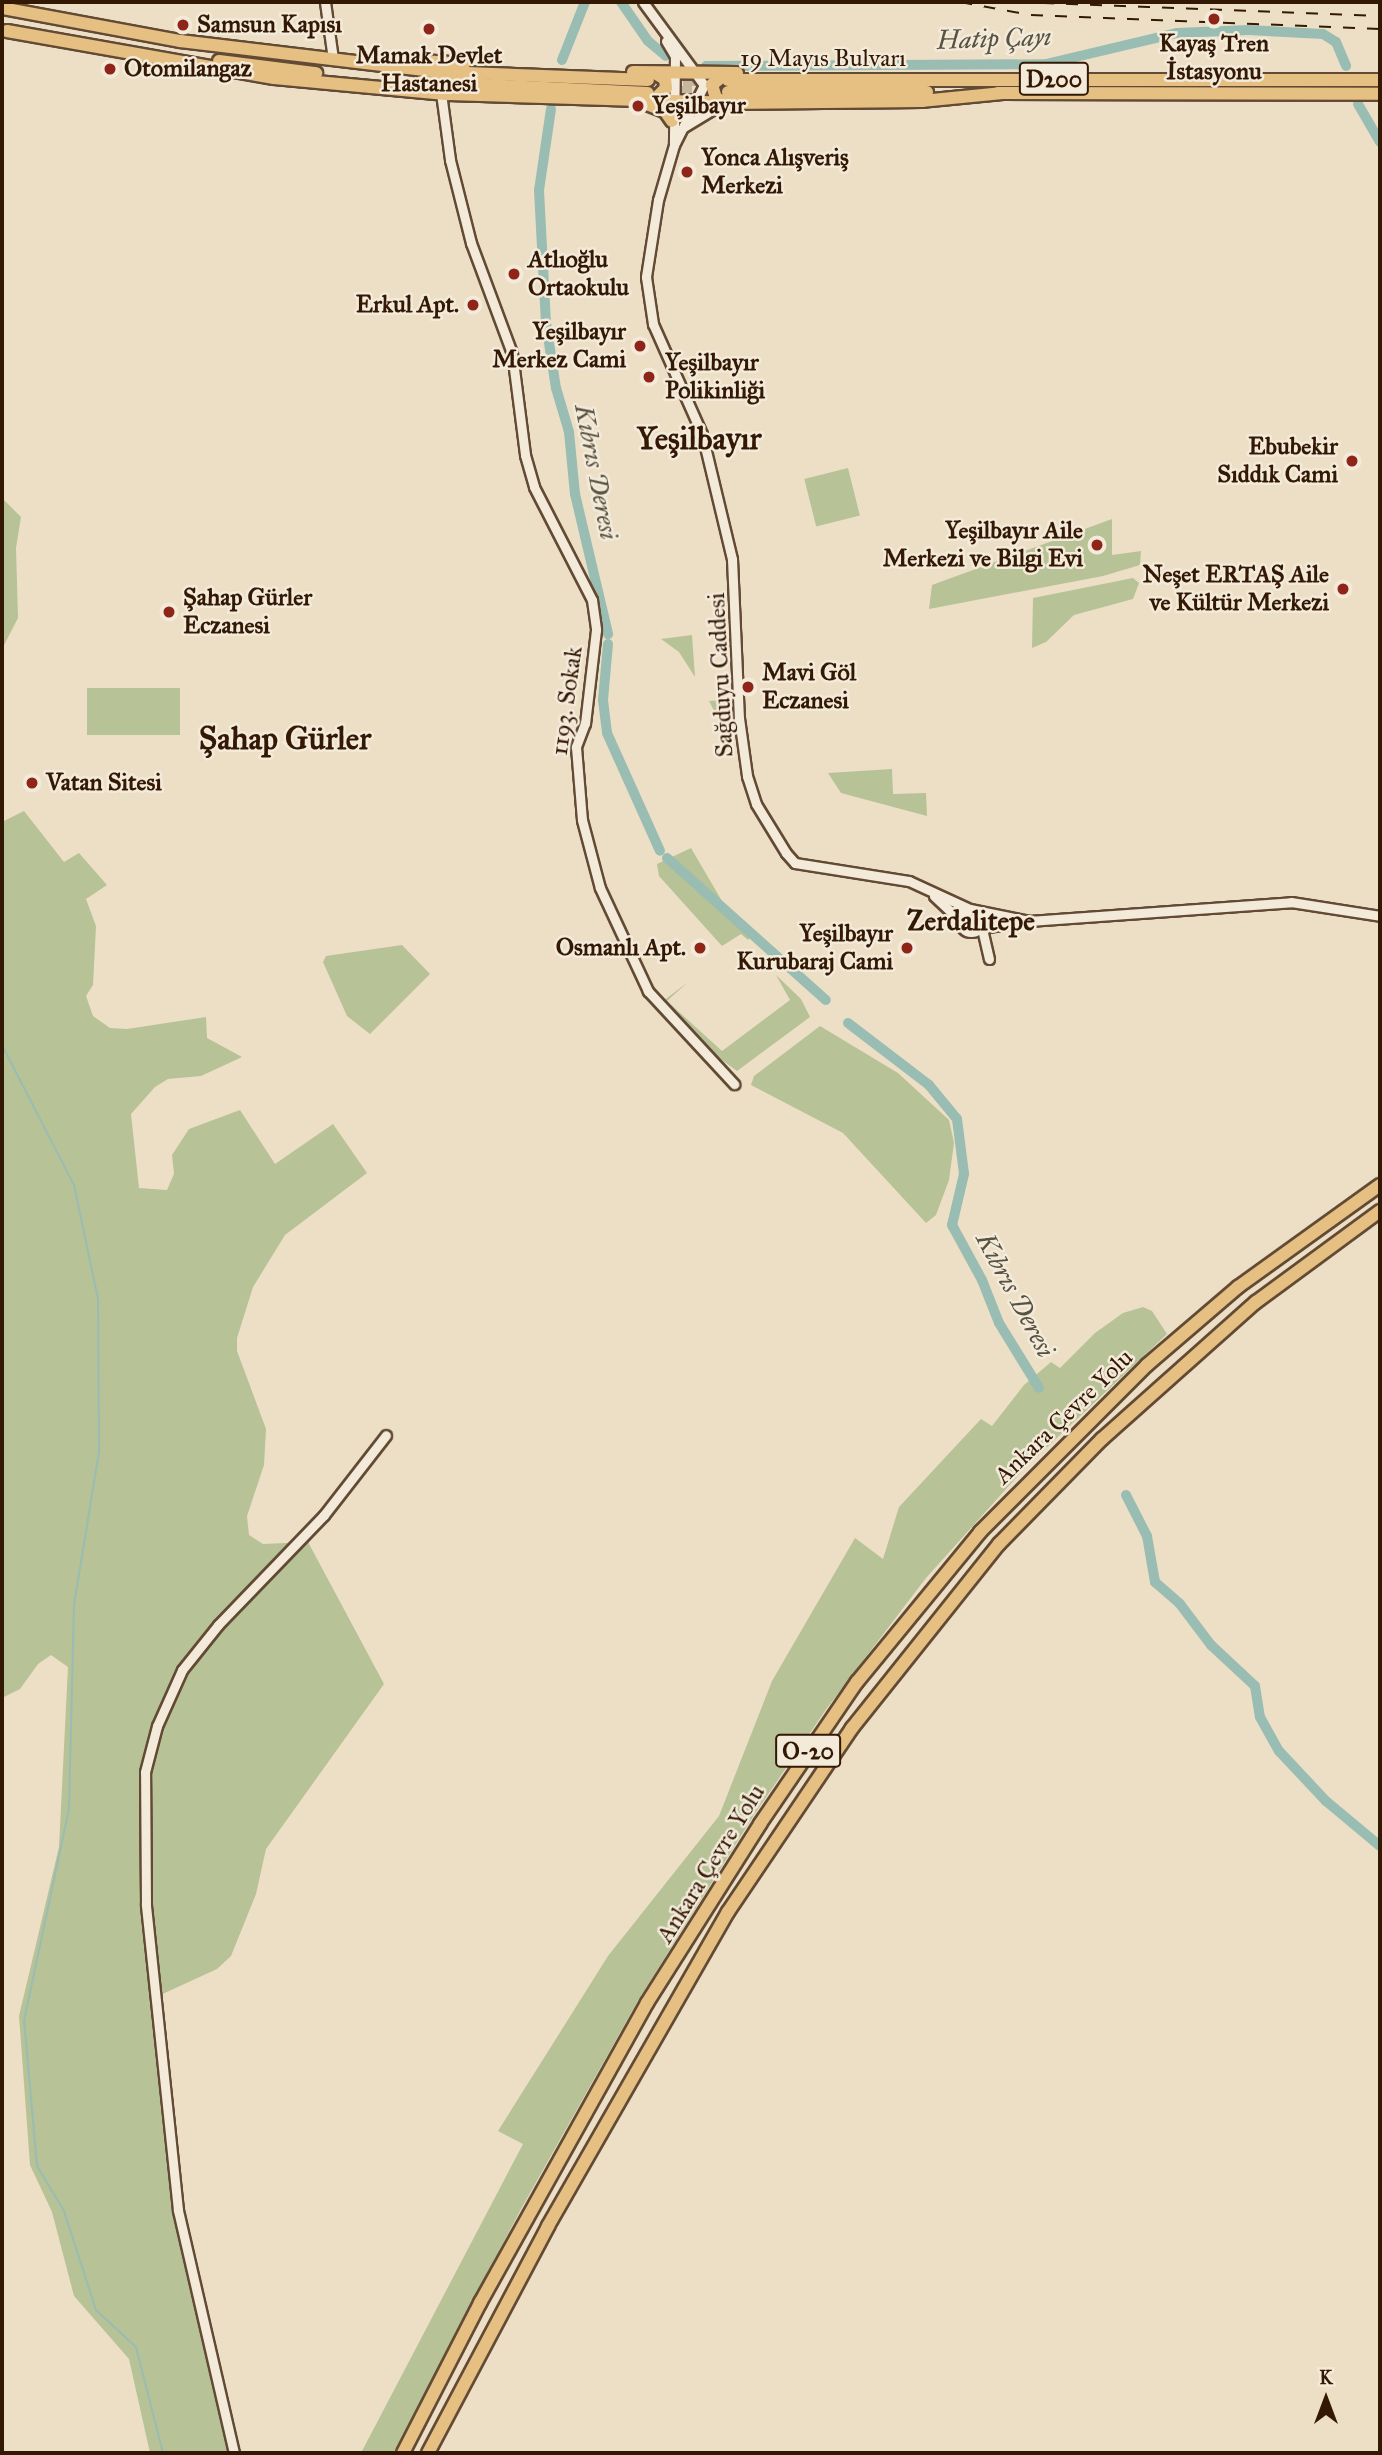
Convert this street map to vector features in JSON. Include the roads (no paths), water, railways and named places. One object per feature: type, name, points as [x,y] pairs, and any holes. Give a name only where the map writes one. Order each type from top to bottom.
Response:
[{"type":"highway","points":[[2,8],[180,41],[390,64],[418,61],[647,87],[673,102],[699,102],[727,87]]},
{"type":"highway","points":[[4,28],[309,72],[517,89],[647,87]]},
{"type":"highway","points":[[4,28],[274,78],[441,93],[647,87],[673,72],[698,72],[727,87]]},
{"type":"highway","name":"D200","points":[[727,87],[946,73],[1010,80],[1380,80]]},
{"type":"highway","points":[[1353,80],[1380,74]]},
{"type":"highway","points":[[647,87],[661,108],[678,125]]},
{"type":"highway","name":"D200","points":[[727,87],[922,101],[1003,93],[1380,94]]},
{"type":"highway","name":"Ankara Çevre Yolu","points":[[404,2453],[486,2292],[647,2003],[760,1824],[857,1682],[988,1523],[1137,1375],[1238,1287],[1380,1185]]},
{"type":"highway","name":"Ankara Çevre Yolu","points":[[428,2453],[548,2226],[728,1912],[860,1718],[999,1544],[1102,1438],[1227,1325],[1380,1210]]},
{"type":"street","points":[[326,2],[332,59]]},
{"type":"street","points":[[643,2],[698,72],[705,85],[699,102],[678,125]]},
{"type":"street","points":[[647,87],[667,68],[675,56],[653,16]]},
{"type":"street","name":"Sağduyu Caddesi","points":[[675,56],[673,102],[678,125],[658,200],[646,277],[653,324],[702,434],[732,559],[739,718],[756,804],[795,863],[881,875],[970,909],[1029,921],[1291,902],[1380,916]]},
{"type":"street","points":[[678,125],[727,87]]},
{"type":"street","name":"1193. Sokak","points":[[441,93],[450,160],[471,243],[512,353],[525,455],[534,487],[592,603],[596,630],[590,685],[576,747],[582,820],[600,888],[648,991],[734,1084]]},
{"type":"street","points":[[931,892],[960,920],[989,959],[982,928],[970,909],[965,910],[960,920]]},
{"type":"street","points":[[970,933],[982,928],[1029,921]]},
{"type":"street","points":[[234,2453],[178,2210],[146,1904],[145,1772],[157,1726],[182,1670],[218,1625],[324,1515],[386,1435]]},
{"type":"waterway","name":"Kıbrıs Deresi","points":[[562,60],[585,2]]},
{"type":"waterway","name":"Hatip Çayı","points":[[621,2],[648,41],[666,56]]},
{"type":"waterway","name":"Hatip Çayı","points":[[706,66],[1046,64],[1177,33],[1249,30],[1323,34],[1336,42],[1346,66]]},
{"type":"waterway","name":"Hatip Çayı","points":[[1358,104],[1380,142]]},
{"type":"waterway","name":"Kıbrıs Deresi","points":[[551,109],[539,190],[546,323],[556,388],[569,432],[575,494],[608,634]]},
{"type":"waterway","name":"Kıbrıs Deresi","points":[[608,644],[603,700],[607,733],[660,851]]},
{"type":"waterway","name":"Kıbrıs Deresi","points":[[667,858],[826,1000]]},
{"type":"waterway","name":"Kıbrıs Deresi","points":[[848,1023],[929,1085],[957,1119],[964,1174],[952,1225],[982,1280],[999,1323],[1039,1388]]},
{"type":"waterway","points":[[2,1045],[74,1185],[98,1299],[99,1452],[74,1604],[69,1809],[24,2020],[37,2166],[64,2211],[96,2310],[136,2347],[163,2453]]},
{"type":"waterway","name":"Kıbrıs Deresi","points":[[1126,1495],[1147,1536],[1155,1582],[1180,1604],[1211,1645],[1255,1686],[1260,1717],[1279,1751],[1326,1801],[1380,1846]]},
{"type":"tunnel","points":[[665,80],[724,80]]},
{"type":"tunnel","points":[[662,92],[728,92]]},
{"type":"railway","points":[[960,2],[1031,15],[1380,29]]},
{"type":"railway","points":[[1018,2],[1380,16]]},
{"type":"place","name":"Kayaş Tren İstasyonu","points":[[1214,19]]},
{"type":"place","name":"Samsun Kapısı","points":[[183,25]]},
{"type":"place","name":"Mamak Devlet Hastanesi","points":[[429,29]]},
{"type":"place","name":"Otomilangaz","points":[[110,69]]},
{"type":"place","name":"Yeşilbayır","points":[[638,106]]},
{"type":"place","name":"Yonca Alışveriş Merkezi","points":[[687,172]]},
{"type":"place","name":"Atlıoğlu Ortaokulu","points":[[514,274]]},
{"type":"place","name":"Erkul Apt.","points":[[473,305]]},
{"type":"place","name":"Yeşilbayır Merkez Cami","points":[[640,346]]},
{"type":"place","name":"Yeşilbayır Polikinliği","points":[[649,377]]},
{"type":"place","name":"Ebubekir Sıddık Cami","points":[[1352,461]]},
{"type":"place","name":"Yeşilbayır Aile Merkezi ve Bilgi Evi","points":[[1097,545]]},
{"type":"place","name":"Neşet ERTAŞ Aile ve Kültür Merkezi","points":[[1343,589]]},
{"type":"place","name":"Şahap Gürler Eczanesi","points":[[169,612]]},
{"type":"place","name":"Mavi Göl Eczanesi","points":[[748,687]]},
{"type":"place","name":"Vatan Sitesi","points":[[32,783]]},
{"type":"place","name":"Osmanlı Apt.","points":[[700,948]]},
{"type":"place","name":"Yeşilbayır Kurubaraj Cami","points":[[907,948]]},
{"type":"district","name":"Yeşilbayır","points":[[699,439]]},
{"type":"district","name":"Şahap Gürler","points":[[285,739]]},
{"type":"district","name":"Zerdalitepe","points":[[971,921]]}]
